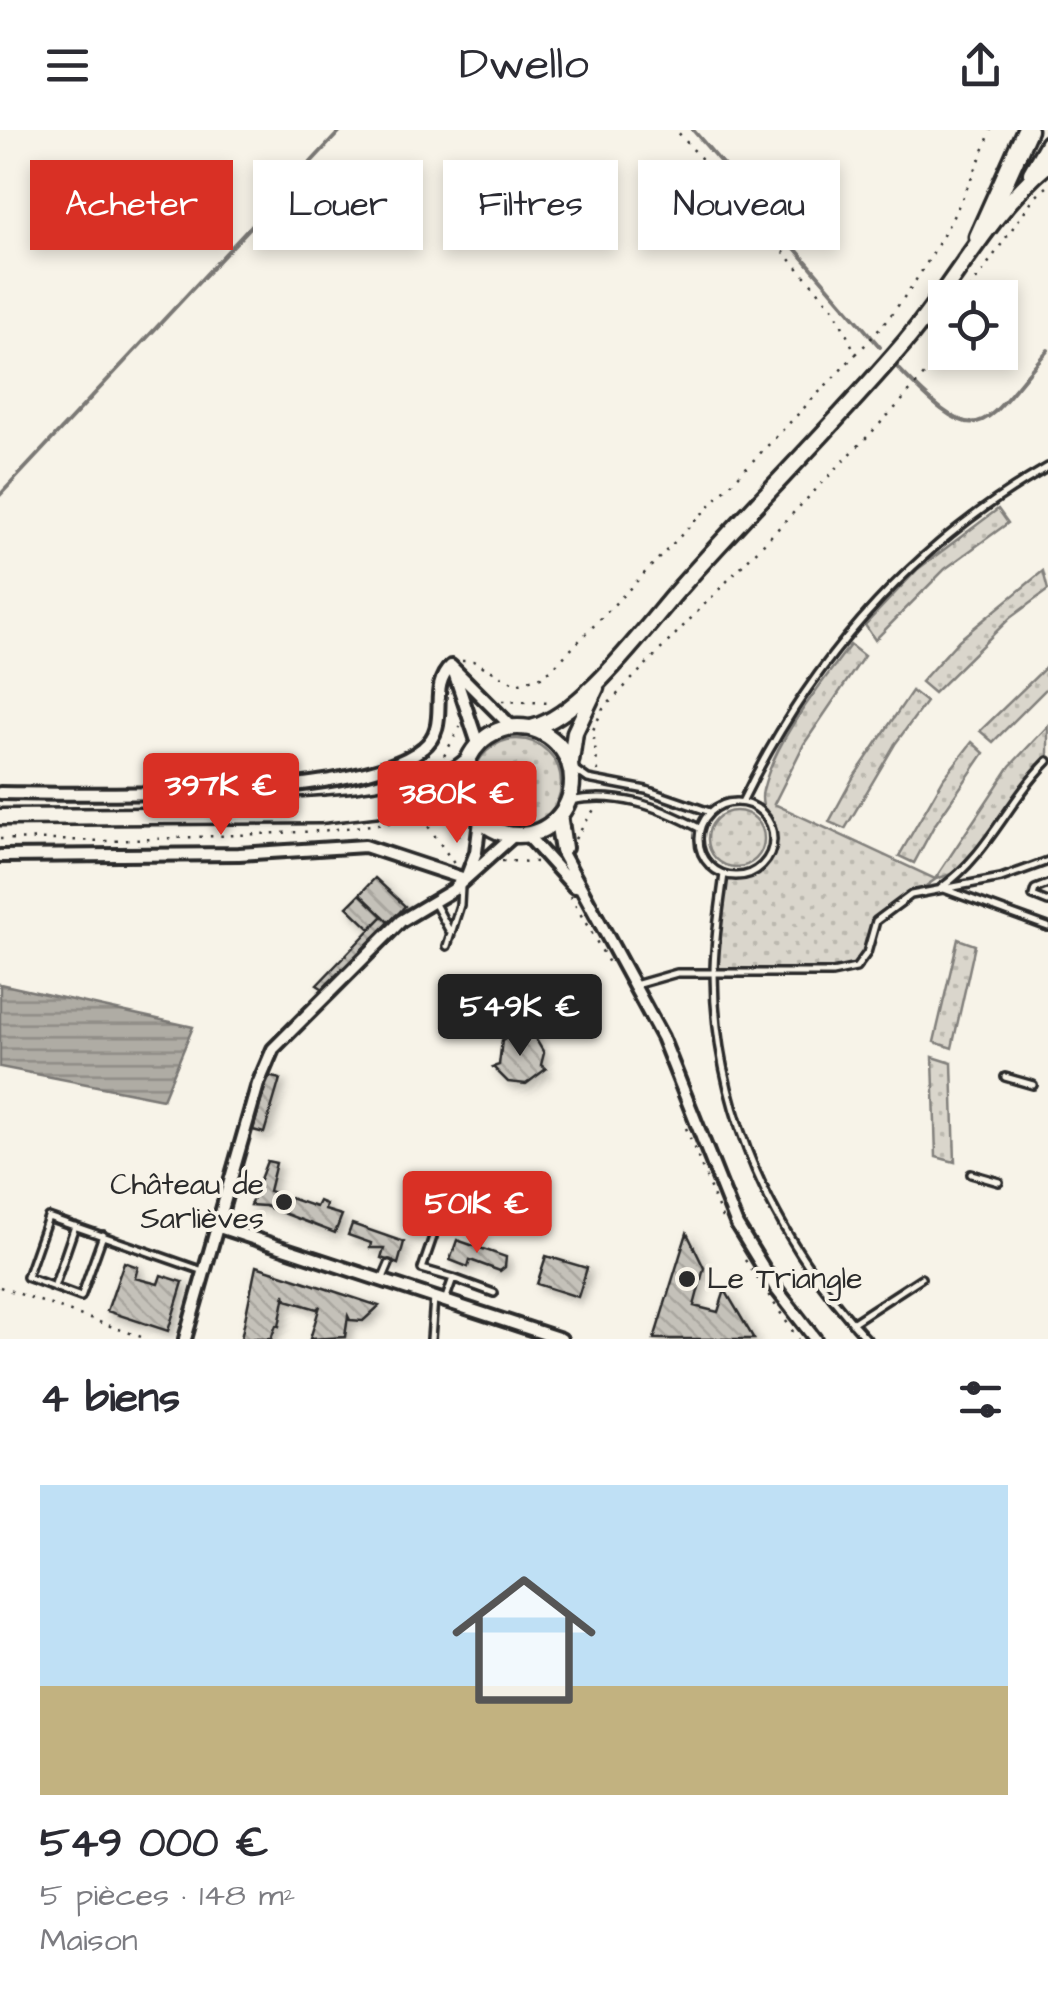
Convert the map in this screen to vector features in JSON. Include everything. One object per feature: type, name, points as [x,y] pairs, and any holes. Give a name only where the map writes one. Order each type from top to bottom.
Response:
[{"type":"highway","points":[[978,237],[1016,164],[1027,130]]},
{"type":"main road","points":[[473,810],[464,774],[478,744],[512,727],[546,724],[598,683],[711,552],[845,412],[942,295],[978,237],[1024,183],[1048,143]]},
{"type":"main road","points":[[1024,183],[1048,164]]},
{"type":"main road","points":[[282,817],[290,812],[438,795],[520,835],[562,812],[575,732],[598,683]]},
{"type":"main road","points":[[531,728],[556,742],[571,767]]},
{"type":"main road","points":[[178,815],[341,801],[437,782],[468,761]]},
{"type":"main road","points":[[0,817],[282,817],[439,801],[473,810]]},
{"type":"street","points":[[452,666],[512,727]]},
{"type":"street","points":[[452,666],[478,744]]},
{"type":"street","points":[[0,793],[249,789],[381,767],[420,752],[436,733],[440,682],[452,666]]},
{"type":"street","points":[[463,881],[476,852],[473,810]]},
{"type":"street","points":[[562,812],[565,848],[590,895],[588,903]]},
{"type":"street","points":[[562,812],[560,851],[635,985],[687,1094],[738,1226],[777,1290],[815,1339]]},
{"type":"street","points":[[185,1339],[258,1084],[272,1049],[402,921],[463,881],[520,835],[588,903]]},
{"type":"street","points":[[0,856],[238,854],[365,846],[463,881]]},
{"type":"street","points":[[219,1227],[560,1339]]},
{"type":"lane","points":[[742,802],[770,746],[830,652],[932,546],[1048,467]]},
{"type":"lane","points":[[941,888],[970,868],[1029,780],[1048,760]]},
{"type":"lane","points":[[571,767],[600,782],[646,790],[710,812]]},
{"type":"lane","points":[[562,812],[599,794],[642,803],[700,828]]},
{"type":"lane","points":[[730,802],[742,802],[754,806],[771,823],[773,848],[759,868],[748,874],[724,874],[700,851],[700,828],[710,812],[730,802]]},
{"type":"lane","points":[[635,985],[658,976],[832,973],[856,968],[867,952],[876,921],[911,895],[1001,878],[1048,861]]},
{"type":"lane","points":[[724,874],[714,974],[724,1072],[754,1168],[780,1223],[866,1339]]},
{"type":"lane","points":[[447,946],[463,881]]},
{"type":"lane","points":[[1048,884],[1035,889],[1033,896],[1048,902]]},
{"type":"lane","points":[[941,888],[1048,927]]},
{"type":"lane","points":[[434,902],[449,930]]},
{"type":"lane","points":[[1005,1076],[1033,1086]]},
{"type":"lane","points":[[972,1174],[998,1182]]},
{"type":"lane","points":[[103,1235],[81,1297],[27,1277],[48,1216],[103,1235],[206,1272]]},
{"type":"lane","points":[[54,1287],[76,1226]]},
{"type":"lane","points":[[433,1236],[422,1268],[494,1293]]},
{"type":"lane","points":[[382,1281],[388,1264]]},
{"type":"lane","points":[[431,1339],[440,1300],[452,1278]]},
{"type":"lane","points":[[852,1323],[921,1278]]},
{"type":"path","points":[[676,130],[834,308],[856,354]]},
{"type":"path","points":[[452,666],[473,661],[516,684],[552,669],[876,333],[971,185],[990,130]]},
{"type":"path","points":[[977,280],[1033,199],[1048,186]]},
{"type":"path","points":[[600,782],[593,730],[604,709],[912,389],[928,367]]},
{"type":"path","points":[[488,704],[552,703],[560,699]]},
{"type":"path","points":[[437,782],[440,758],[452,733],[470,716]]},
{"type":"path","points":[[565,848],[581,834],[599,794]]},
{"type":"path","points":[[439,801],[458,836],[476,852]]},
{"type":"path","points":[[0,839],[111,841],[320,831],[413,820],[428,826],[463,881]]},
{"type":"path","points":[[489,857],[546,863]]},
{"type":"path","points":[[568,894],[615,974]]},
{"type":"path","points":[[685,1126],[728,1230]]},
{"type":"path","points":[[746,1261],[798,1339]]},
{"type":"path","points":[[0,1287],[147,1339]]},
{"type":"shaded area","points":[[998,509],[1008,523],[945,569],[875,640],[865,625],[918,569]]},
{"type":"shaded area","points":[[1043,571],[1048,590],[1010,618],[934,693],[921,682],[959,640]]},
{"type":"shaded area","points":[[850,645],[864,656],[804,744],[774,804],[935,879],[1010,766],[1048,726],[1048,761],[1029,780],[970,868],[936,879],[876,921],[867,953],[856,968],[832,973],[714,974],[724,874],[750,873],[769,856],[773,839],[762,799],[769,771],[800,714]]},
{"type":"shaded area","points":[[1048,665],[1048,687],[993,742],[980,731]]},
{"type":"shaded area","points":[[912,691],[926,702],[895,744],[845,829],[829,822],[853,778]]},
{"type":"shaded area","points":[[517,739],[548,752],[561,783],[548,814],[517,827],[486,814],[473,783],[486,752]]},
{"type":"shaded area","points":[[972,742],[984,753],[914,863],[899,856],[944,778]]},
{"type":"shaded area","points":[[736,811],[756,819],[764,839],[756,859],[736,867],[716,859],[708,839],[716,819]]},
{"type":"shaded area","points":[[958,939],[975,945],[952,1048],[934,1042]]},
{"type":"shaded area","points":[[0,984],[193,1027],[163,1099],[0,1067]]},
{"type":"shaded area","points":[[933,1057],[952,1063],[955,1162],[936,1157]]},
{"type":"building","points":[[375,878],[405,906],[390,923],[360,894]]},
{"type":"building","points":[[360,894],[383,916],[370,929],[347,907]]},
{"type":"building","points":[[383,916],[390,923],[325,990],[317,985]]},
{"type":"building","points":[[516,1032],[534,1036],[544,1053],[541,1065],[546,1069],[526,1084],[508,1082],[493,1067],[499,1065],[502,1040]]},
{"type":"building","points":[[268,1076],[280,1079],[264,1133],[253,1130]]},
{"type":"building","points":[[267,1161],[276,1163],[269,1191],[316,1207],[319,1201],[326,1204],[325,1210],[342,1215],[335,1233],[265,1206],[250,1205]]},
{"type":"building","points":[[352,1224],[404,1242],[398,1264],[381,1258],[384,1248],[370,1248],[371,1243],[348,1235]]},
{"type":"building","name":"Le Triangle","points":[[687,1233],[704,1268],[694,1306],[718,1312],[725,1290],[754,1339],[654,1339]]},
{"type":"building","points":[[457,1240],[506,1257],[505,1267],[500,1271],[470,1260],[468,1267],[450,1260]]},
{"type":"building","points":[[546,1256],[587,1268],[578,1297],[537,1284]]},
{"type":"building","points":[[124,1262],[138,1267],[135,1278],[158,1284],[161,1275],[183,1282],[168,1331],[107,1311]]},
{"type":"building","points":[[256,1266],[379,1306],[363,1321],[350,1320],[348,1316],[345,1337],[310,1339],[320,1306],[317,1309],[286,1300],[285,1294],[279,1326],[276,1325],[271,1339],[241,1339]]},
{"type":"waterway","points":[[0,495],[341,130]]},
{"type":"waterway","points":[[693,130],[880,347]]},
{"type":"waterway","points":[[898,368],[948,414],[965,422],[979,421],[1008,398],[1048,350]]},
{"type":"place","name":"Château de Sarlièves","points":[[284,1202]]},
{"type":"place","name":"Le Triangle","points":[[687,1279]]}]
